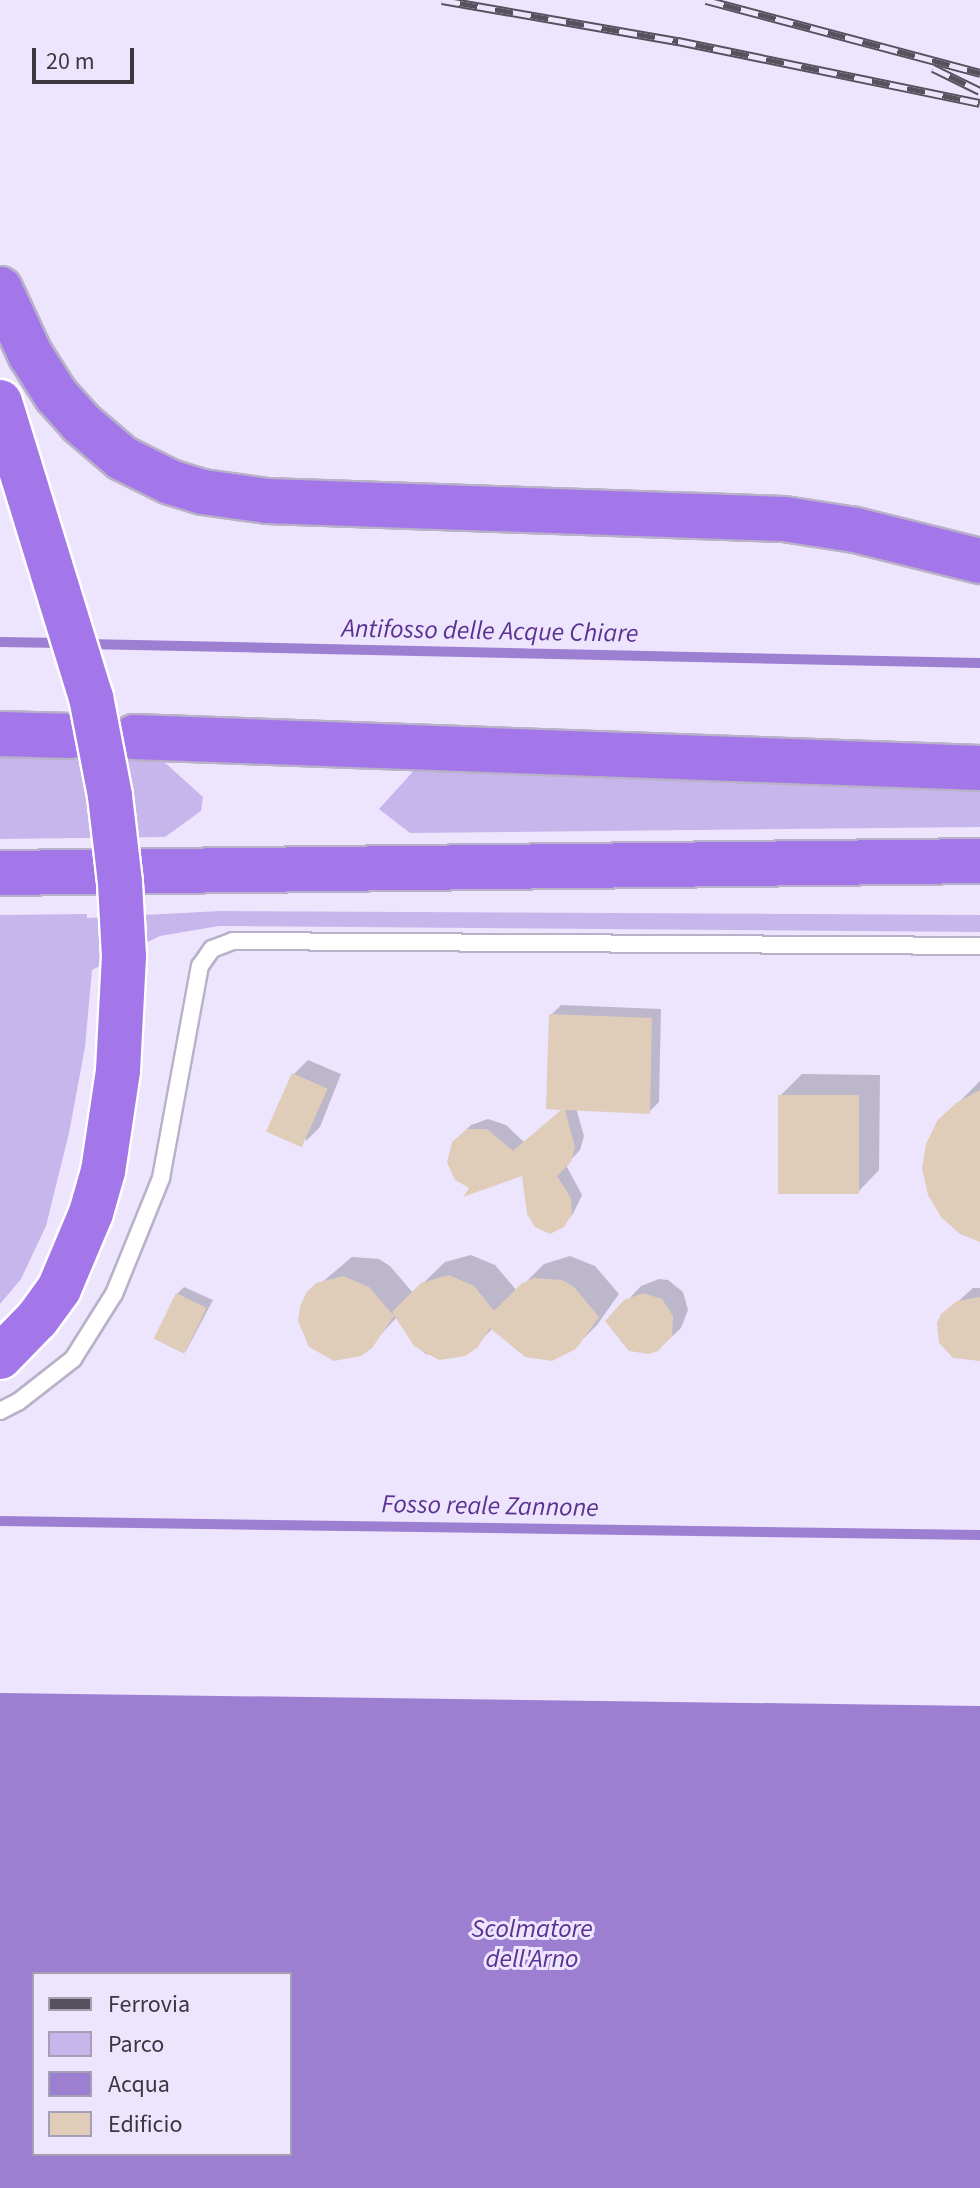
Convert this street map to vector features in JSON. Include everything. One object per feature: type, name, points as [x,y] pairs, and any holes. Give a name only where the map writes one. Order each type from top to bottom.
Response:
[{"type":"highway","points":[[0,289],[30,354],[56,395],[81,423],[122,458],[170,482],[203,492],[267,501],[784,519],[914,543],[980,561]]},
{"type":"highway","points":[[0,402],[91,697],[110,796],[124,956],[118,1071],[103,1171],[91,1213],[59,1289],[37,1319],[0,1357]]},
{"type":"highway","points":[[0,734],[71,736]]},
{"type":"highway","points":[[134,737],[980,768]]},
{"type":"highway","points":[[12,875],[980,861]]},
{"type":"lane","points":[[0,1411],[18,1402],[73,1359],[114,1294],[161,1178],[200,966],[212,949],[233,941],[980,946]]},
{"type":"green space","points":[[0,756],[162,760],[203,797],[201,811],[165,837],[0,839]]},
{"type":"green space","points":[[418,766],[980,786],[980,827],[410,833],[379,809]]},
{"type":"green space","points":[[220,911],[980,915],[980,932],[219,926],[160,936],[92,970],[85,1047],[69,1133],[46,1226],[21,1279],[0,1304],[0,915],[87,914],[87,918]]},
{"type":"water","name":"Scolmatore dell'Arno","points":[[0,1693],[980,1706],[980,2188],[0,2188]]},
{"type":"building","points":[[549,1014],[652,1018],[650,1114],[565,1110],[575,1147],[571,1162],[557,1176],[571,1198],[572,1214],[564,1227],[550,1234],[535,1227],[527,1214],[522,1176],[463,1197],[469,1188],[455,1180],[447,1162],[452,1142],[467,1129],[487,1129],[513,1151],[561,1110],[546,1109]]},
{"type":"building","points":[[292,1073],[328,1089],[302,1147],[266,1131]]},
{"type":"building","points":[[980,1090],[980,1242],[960,1234],[941,1217],[928,1195],[922,1169],[926,1144],[937,1121],[956,1103]]},
{"type":"building","points":[[778,1095],[859,1095],[859,1194],[778,1194]]},
{"type":"building","points":[[449,1275],[474,1286],[494,1311],[521,1284],[534,1278],[562,1280],[574,1287],[599,1317],[576,1349],[552,1361],[525,1357],[490,1328],[477,1348],[465,1356],[439,1360],[414,1346],[392,1312],[421,1283]]},
{"type":"building","points":[[343,1276],[369,1287],[394,1316],[372,1348],[361,1356],[334,1361],[309,1347],[298,1321],[306,1293],[316,1283]]},
{"type":"building","points":[[176,1293],[207,1308],[184,1354],[154,1339]]},
{"type":"building","points":[[643,1293],[662,1299],[673,1316],[672,1336],[658,1351],[649,1354],[629,1351],[605,1321],[624,1300]]},
{"type":"building","points":[[980,1297],[980,1361],[953,1358],[939,1343],[937,1323],[941,1314],[957,1301]]},
{"type":"waterway","name":"Antifosso delle Acque Chiare","points":[[0,642],[62,643]]},
{"type":"waterway","name":"Antifosso delle Acque Chiare","points":[[86,644],[980,663]]},
{"type":"waterway","name":"Fosso reale Zannone","points":[[0,1521],[980,1535]]},
{"type":"railway","points":[[442,0],[678,41],[980,103]]},
{"type":"railway","points":[[706,0],[980,73]]},
{"type":"railway","points":[[933,68],[980,91]]}]
